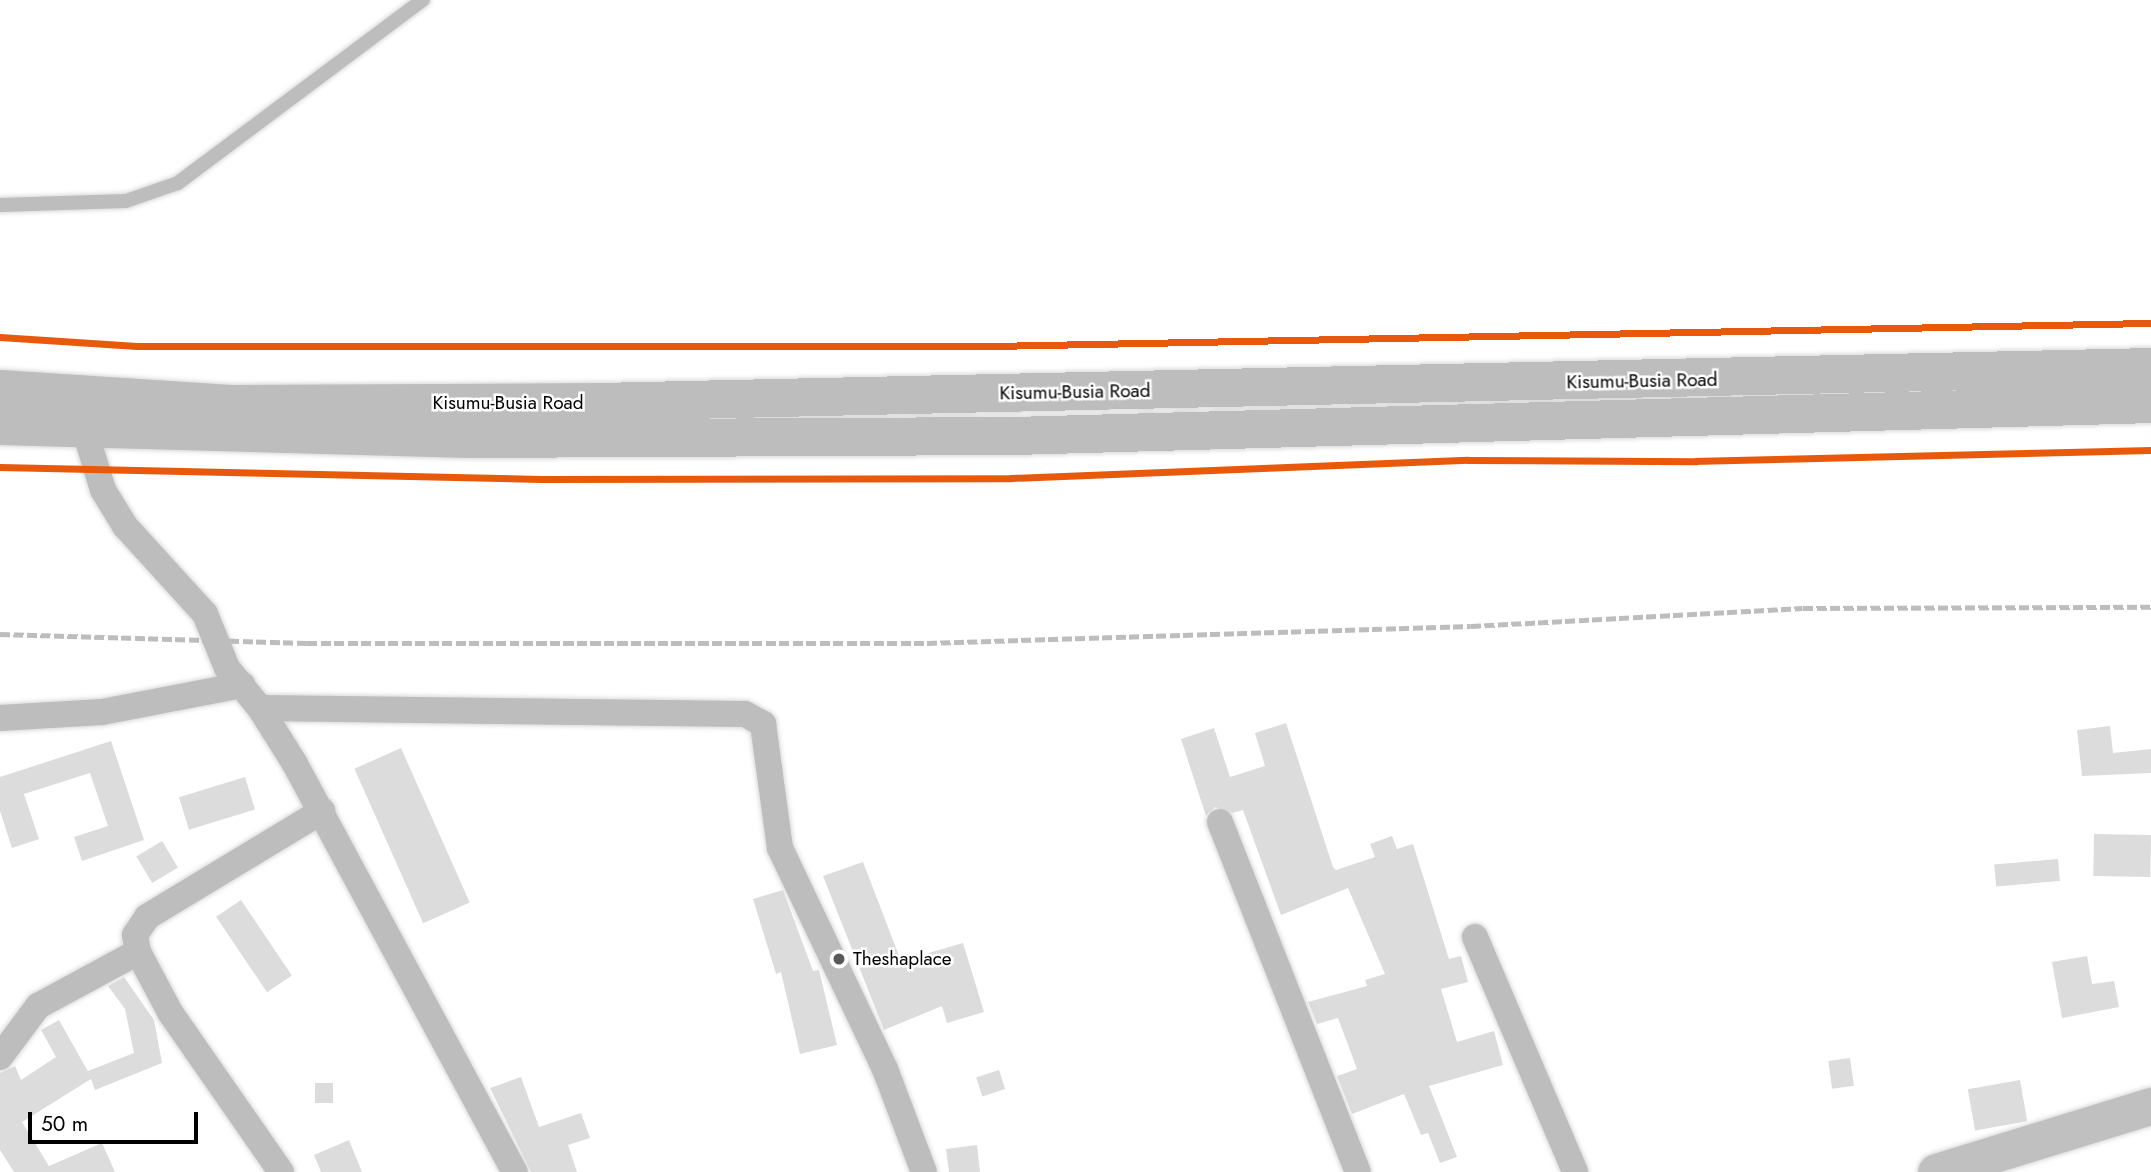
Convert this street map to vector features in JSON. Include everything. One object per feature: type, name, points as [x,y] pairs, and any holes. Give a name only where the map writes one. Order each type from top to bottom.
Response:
[{"type":"highway","name":"Kisumu-Busia Road","points":[[0,389],[232,404],[599,402],[2151,367]]},
{"type":"highway","name":"Kisumu-Busia Road","points":[[0,426],[85,431],[469,439],[1014,436],[2151,404]]},
{"type":"main road","points":[[1936,1172],[2006,1161],[2151,1106]]},
{"type":"street","points":[[85,431],[103,490],[125,526],[205,614],[228,668],[260,708],[322,811],[514,1172]]},
{"type":"street","points":[[0,718],[102,712],[242,685]]},
{"type":"street","points":[[260,708],[745,714],[763,724],[780,848],[885,1069],[924,1172]]},
{"type":"street","points":[[281,1172],[266,1145],[218,1087],[138,952],[135,935],[147,918],[322,811]]},
{"type":"street","points":[[1220,822],[1358,1172]]},
{"type":"street","points":[[1475,937],[1575,1172]]},
{"type":"street","points":[[0,1057],[38,1006],[138,952]]},
{"type":"lane","points":[[0,205],[126,201],[178,183],[423,0]]},
{"type":"building","points":[[1286,723],[1333,867],[1336,870],[1375,857],[1370,844],[1392,836],[1397,849],[1413,844],[1449,959],[1461,956],[1468,982],[1441,989],[1457,1042],[1494,1031],[1503,1065],[1429,1086],[1457,1157],[1440,1163],[1428,1133],[1421,1135],[1404,1094],[1352,1114],[1337,1076],[1357,1069],[1338,1018],[1317,1024],[1308,1002],[1367,986],[1365,980],[1385,974],[1348,888],[1281,915],[1243,810],[1232,813],[1215,807],[1206,816],[1181,739],[1214,728],[1230,777],[1265,766],[1255,733]]},
{"type":"building","points":[[2110,726],[2113,753],[2151,749],[2151,773],[2082,776],[2077,730]]},
{"type":"building","points":[[111,741],[144,840],[82,861],[74,837],[108,826],[90,773],[24,794],[39,839],[12,848],[0,811],[0,777]]},
{"type":"building","points":[[401,748],[470,902],[423,923],[354,769]]},
{"type":"building","points":[[245,777],[255,810],[189,830],[179,797]]},
{"type":"building","points":[[2094,834],[2151,835],[2150,877],[2093,876]]},
{"type":"building","points":[[162,841],[178,868],[152,883],[136,856]]},
{"type":"building","points":[[2058,859],[2060,881],[1996,886],[1994,865]]},
{"type":"building","points":[[863,862],[901,961],[963,943],[984,1012],[947,1023],[942,1006],[884,1030],[823,876]]},
{"type":"building","points":[[783,890],[813,971],[819,970],[837,1045],[800,1054],[781,972],[776,974],[753,899]]},
{"type":"building","points":[[241,900],[292,975],[267,992],[216,917]]},
{"type":"building","points":[[2087,956],[2092,984],[2114,981],[2119,1007],[2062,1018],[2052,962]]},
{"type":"building","points":[[124,977],[154,1020],[162,1063],[95,1090],[91,1079],[22,1122],[49,1166],[102,1143],[115,1172],[14,1172],[0,1150],[0,1073],[15,1066],[21,1080],[56,1057],[41,1030],[59,1020],[90,1075],[88,1071],[134,1053],[125,1009],[108,986]]},
{"type":"building","points":[[1850,1058],[1854,1086],[1832,1089],[1828,1061]]},
{"type":"building","points":[[999,1070],[1005,1089],[982,1096],[976,1077]]},
{"type":"building","points":[[521,1077],[539,1127],[581,1113],[590,1138],[568,1145],[577,1172],[531,1172],[490,1088]]},
{"type":"building","points":[[2020,1080],[2027,1121],[1975,1131],[1968,1089]]},
{"type":"building","points":[[315,1083],[333,1083],[333,1103],[315,1103]]},
{"type":"building","points":[[349,1140],[362,1172],[321,1172],[314,1155]]},
{"type":"building","points":[[977,1145],[980,1172],[949,1172],[946,1149]]},
{"type":"railway","points":[[0,634],[307,643],[927,643],[1471,626],[1803,608],[2151,607]]},
{"type":"cycle path","points":[[0,337],[137,346],[992,346],[2151,323]]},
{"type":"cycle path","points":[[0,467],[541,479],[1011,478],[1468,460],[1696,461],[2151,450]]},
{"type":"place","name":"Theshaplace","points":[[839,959]]}]
